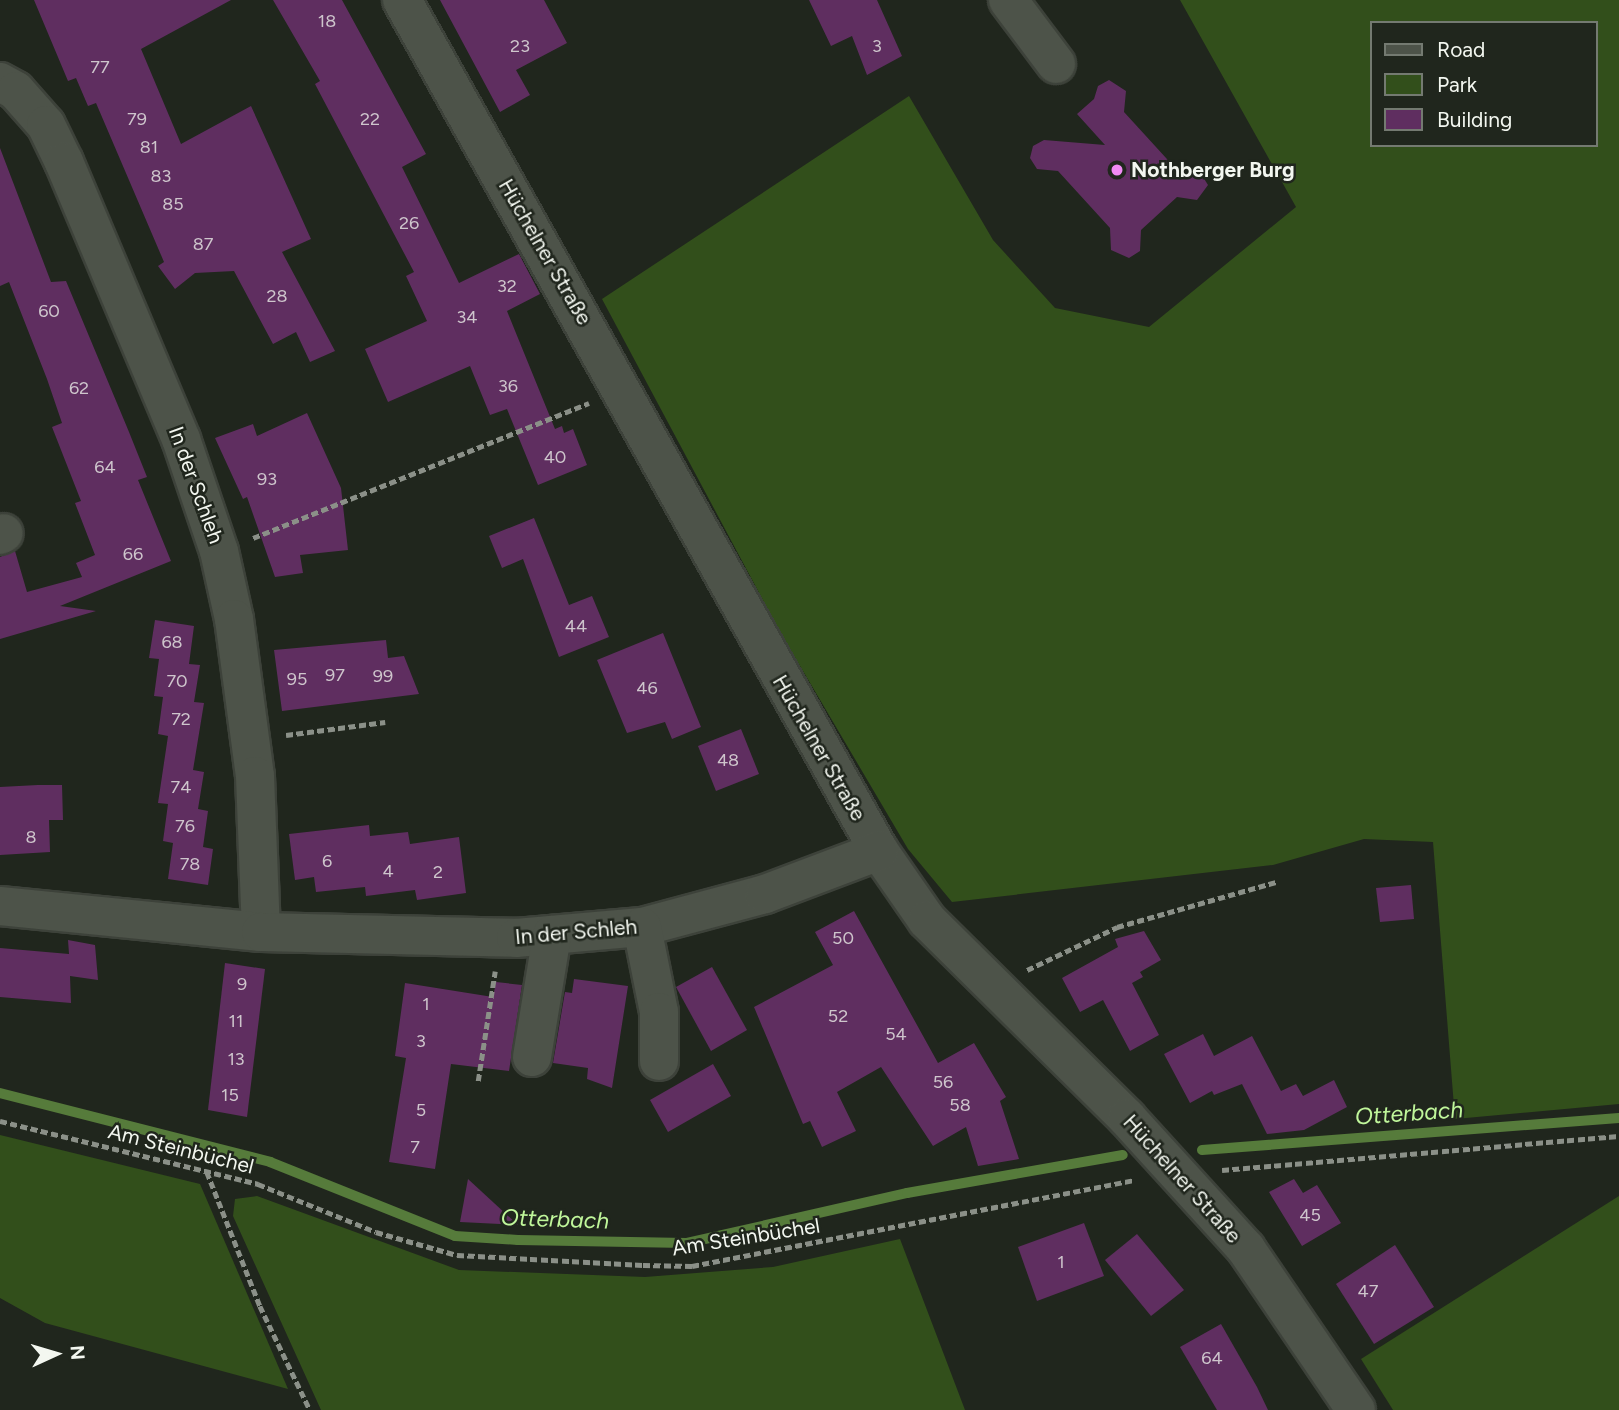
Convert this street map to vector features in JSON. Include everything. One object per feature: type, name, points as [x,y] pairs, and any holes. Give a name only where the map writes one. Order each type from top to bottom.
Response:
[{"type":"street","name":"Hüchelner Straße","points":[[402,0],[622,389],[760,645],[879,850],[927,920],[1126,1118],[1246,1249],[1356,1410]]},
{"type":"street","points":[[1007,0],[1056,64]]},
{"type":"street","name":"In der Schleh","points":[[0,82],[16,90],[46,125],[64,162],[181,439],[219,551],[234,619],[251,739],[261,932]]},
{"type":"street","name":"In der Schleh","points":[[0,906],[261,932],[498,938],[552,935],[642,927],[752,898],[879,850]]},
{"type":"street","points":[[642,927],[659,1012],[659,1061]]},
{"type":"street","points":[[532,1057],[552,935]]},
{"type":"path","points":[[219,551],[622,389]]},
{"type":"path","points":[[251,739],[385,722]]},
{"type":"path","points":[[994,985],[1117,927],[1276,882]]},
{"type":"path","points":[[478,1081],[498,938]]},
{"type":"path","name":"Am Steinbüchel","points":[[0,1121],[258,1184],[376,1232],[457,1255],[692,1266],[1175,1174],[1619,1136]]},
{"type":"path","points":[[206,1171],[260,1306],[310,1410]]},
{"type":"green space","points":[[1180,0],[1619,0],[1619,1104],[1455,1119],[1433,842],[1364,839],[1273,865],[952,902],[908,849],[780,632],[602,299],[909,96],[993,240],[1055,308],[1149,327],[1296,207]]},
{"type":"green space","points":[[0,1135],[200,1184],[288,1389],[45,1323],[0,1298]]},
{"type":"green space","points":[[257,1196],[459,1270],[645,1277],[773,1267],[900,1239],[965,1410],[321,1410],[233,1216],[235,1199]]},
{"type":"green space","points":[[1619,1196],[1619,1410],[1393,1410],[1361,1359]]},
{"type":"building","points":[[34,0],[231,0],[141,49],[181,144],[251,106],[311,239],[282,252],[335,351],[310,362],[296,332],[273,344],[234,271],[195,273],[175,289],[158,266],[164,262],[96,103],[88,106],[76,78],[68,81]]},
{"type":"building","points":[[273,0],[342,0],[426,154],[402,167],[459,283],[519,254],[540,294],[507,311],[555,429],[562,426],[564,433],[573,429],[587,465],[538,485],[507,409],[490,415],[470,366],[388,402],[365,349],[427,321],[406,276],[414,272],[315,84],[320,81]]},
{"type":"building","points":[[440,0],[544,0],[567,43],[516,70],[530,95],[500,112]]},
{"type":"building","points":[[809,0],[877,0],[902,56],[867,75],[852,36],[831,46]]},
{"type":"building","name":"Nothberger Burg","points":[[1109,80],[1126,91],[1124,112],[1177,170],[1198,169],[1208,185],[1197,200],[1177,197],[1141,230],[1140,251],[1129,258],[1111,250],[1110,228],[1058,171],[1037,169],[1030,158],[1033,146],[1044,140],[1105,145],[1077,114],[1094,99],[1098,86]]},
{"type":"building","points":[[0,148],[51,282],[66,281],[129,432],[147,477],[138,480],[171,561],[60,606],[96,611],[0,639],[0,557],[15,551],[27,592],[82,577],[76,563],[95,555],[75,503],[81,501],[52,427],[62,423],[47,379],[9,282],[0,286]]},
{"type":"building","points":[[307,413],[341,488],[348,550],[300,555],[303,573],[275,577],[247,497],[243,499],[215,438],[253,424],[257,436]]},
{"type":"building","points":[[534,518],[569,605],[592,596],[609,637],[559,657],[523,559],[502,568],[489,536]]},
{"type":"building","points":[[155,620],[194,626],[189,664],[200,665],[194,702],[204,703],[193,770],[204,772],[198,809],[208,811],[203,847],[213,849],[208,885],[168,879],[173,843],[163,841],[168,804],[158,803],[168,736],[158,734],[163,697],[154,696],[159,659],[149,658]]},
{"type":"building","points":[[663,633],[701,727],[672,739],[665,722],[627,733],[597,660]]},
{"type":"building","points":[[386,640],[388,658],[404,656],[419,694],[282,711],[274,650]]},
{"type":"building","points":[[741,729],[759,774],[716,791],[698,746]]},
{"type":"building","points":[[62,785],[63,820],[49,820],[50,852],[0,855],[0,787]]},
{"type":"building","points":[[369,825],[370,836],[408,832],[410,844],[459,837],[466,893],[417,900],[415,890],[366,896],[365,887],[316,892],[314,877],[295,880],[289,834]]},
{"type":"building","points":[[1411,885],[1414,919],[1380,922],[1376,888]]},
{"type":"building","points":[[854,911],[938,1063],[974,1043],[1006,1097],[1000,1101],[1019,1159],[978,1166],[966,1127],[933,1146],[881,1067],[837,1092],[856,1131],[822,1147],[810,1121],[803,1124],[754,1007],[833,965],[815,932]]},
{"type":"building","points":[[1144,931],[1161,960],[1140,972],[1143,977],[1132,983],[1159,1035],[1130,1051],[1103,1000],[1080,1012],[1062,978],[1118,947],[1115,939]]},
{"type":"building","points":[[68,940],[95,945],[98,980],[70,976],[71,1003],[0,997],[0,948],[69,954]]},
{"type":"building","points":[[225,963],[265,969],[247,1117],[208,1110]]},
{"type":"building","points":[[712,967],[747,1030],[711,1051],[676,987]]},
{"type":"building","points":[[574,979],[628,986],[612,1088],[587,1079],[588,1068],[553,1063],[565,992],[572,993]]},
{"type":"building","points":[[496,982],[522,985],[509,1071],[451,1064],[435,1169],[389,1162],[406,1058],[395,1056],[405,983],[493,997]]},
{"type":"building","points":[[1203,1034],[1214,1056],[1252,1036],[1281,1091],[1296,1084],[1303,1096],[1334,1080],[1347,1107],[1304,1130],[1267,1134],[1242,1084],[1214,1095],[1212,1091],[1190,1103],[1164,1054]]},
{"type":"building","points":[[713,1064],[731,1096],[668,1132],[650,1100]]},
{"type":"building","points":[[468,1179],[518,1225],[460,1222]]},
{"type":"building","points":[[1294,1179],[1303,1193],[1317,1185],[1341,1223],[1302,1246],[1269,1192]]},
{"type":"building","points":[[1084,1223],[1104,1276],[1037,1301],[1018,1247]]},
{"type":"building","points":[[1137,1234],[1184,1290],[1151,1316],[1105,1260]]},
{"type":"building","points":[[1395,1245],[1434,1307],[1374,1344],[1336,1284]]},
{"type":"building","points":[[1221,1324],[1268,1410],[1217,1410],[1180,1347]]},
{"type":"waterway","name":"Otterbach","points":[[0,1093],[270,1162],[455,1236],[518,1240],[687,1243],[907,1193],[1123,1155]]},
{"type":"waterway","name":"Otterbach","points":[[1202,1150],[1619,1118]]},
{"type":"place","name":"Nothberger Burg","points":[[1117,170]]}]
